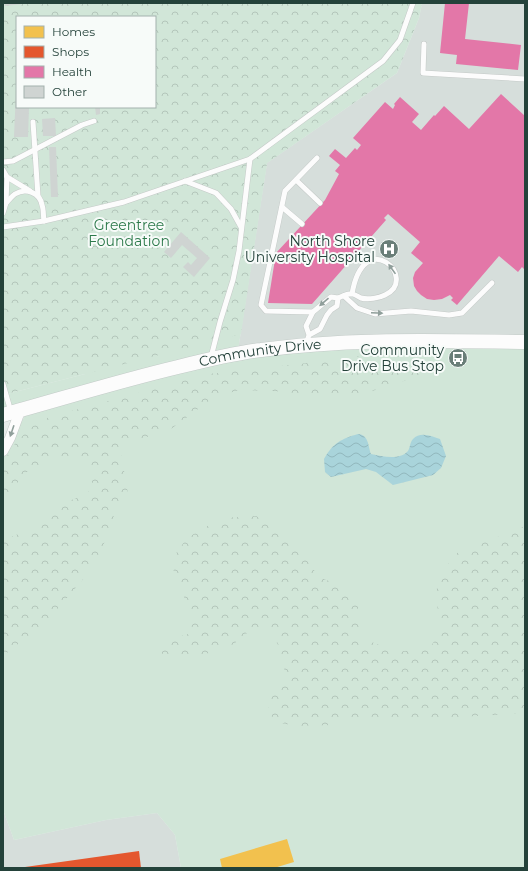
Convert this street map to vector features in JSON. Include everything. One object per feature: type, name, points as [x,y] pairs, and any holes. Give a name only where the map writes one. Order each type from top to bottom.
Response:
[{"type":"main road","name":"Community Drive","points":[[11,413],[140,376],[210,359],[307,340],[368,342],[525,342]]},
{"type":"street","points":[[3,451],[10,438],[11,413]]},
{"type":"lane","points":[[3,227],[44,221],[124,202],[250,159],[383,61],[400,40],[413,4]]},
{"type":"lane","points":[[424,44],[423,73],[525,79]]},
{"type":"lane","points":[[33,122],[38,196],[42,204],[44,221]]},
{"type":"lane","points":[[3,162],[13,161],[82,125],[94,122]]},
{"type":"lane","points":[[313,312],[266,311],[261,305],[285,191],[317,158]]},
{"type":"lane","points":[[210,359],[233,280],[239,251],[250,159]]},
{"type":"lane","points":[[3,170],[7,177],[38,196]]},
{"type":"lane","points":[[3,213],[6,203],[7,177]]},
{"type":"lane","points":[[296,180],[320,203]]},
{"type":"lane","points":[[185,181],[216,193],[231,209],[242,228]]},
{"type":"lane","points":[[6,203],[15,194],[22,191],[31,192]]},
{"type":"lane","points":[[282,207],[302,224]]},
{"type":"lane","points":[[307,340],[306,326],[313,312],[330,297],[341,297],[352,294],[363,299],[386,295],[392,290],[397,282],[396,273],[386,262],[377,259],[368,261],[361,269],[354,284],[352,294]]},
{"type":"lane","points":[[341,297],[357,308],[375,314],[411,311],[448,315],[462,313],[492,283]]},
{"type":"lane","points":[[307,340],[320,329],[327,314],[337,306],[341,297]]},
{"type":"lane","points":[[3,384],[11,413]]},
{"type":"shaded area","name":"North Shore University Hospital","points":[[422,3],[525,3],[525,342],[237,357],[267,163],[397,73],[419,18]]},
{"type":"shaded area","points":[[3,810],[14,840],[106,820],[157,813],[175,835],[181,868],[3,868]]},
{"type":"green space","name":"Greentree Foundation","points":[[3,3],[422,3],[419,18],[397,73],[267,163],[241,334],[3,395]]},
{"type":"green space","points":[[363,96],[267,163],[237,357],[267,352],[525,342],[525,868],[181,868],[175,835],[157,813],[106,820],[14,840],[3,810],[3,453],[29,409],[3,417],[3,395],[85,374],[17,108],[116,122]]},
{"type":"green space","points":[[394,351],[426,355],[432,361],[432,368],[413,378],[363,394],[304,394],[239,390],[213,398],[171,429],[123,445],[121,456],[127,488],[127,499],[115,510],[111,529],[91,570],[48,620],[3,656],[3,542],[13,536],[38,527],[57,513],[64,503],[87,494],[92,484],[92,474],[84,463],[64,458],[43,463],[29,470],[9,492],[3,496],[3,462],[14,445],[30,428],[49,417],[208,374],[325,361]]},
{"type":"green space","points":[[256,516],[276,526],[301,552],[319,577],[348,589],[358,605],[358,621],[361,638],[398,652],[430,647],[439,635],[440,621],[435,595],[442,571],[457,553],[525,526],[525,713],[409,720],[362,716],[334,725],[297,726],[275,722],[269,712],[268,702],[286,677],[280,650],[275,638],[265,631],[255,630],[245,634],[234,644],[216,652],[166,660],[162,654],[161,648],[167,640],[188,634],[193,623],[186,601],[175,580],[172,559],[187,538],[221,518]]},
{"type":"water","points":[[358,434],[364,436],[366,439],[371,454],[385,457],[400,456],[408,451],[413,439],[419,435],[423,435],[440,439],[446,456],[441,468],[433,475],[393,485],[376,472],[366,469],[331,477],[325,472],[324,459],[327,454],[338,442]]},
{"type":"building: Homes","points":[[287,839],[294,862],[274,868],[222,868],[220,859]]},
{"type":"building: Shops","points":[[139,851],[141,868],[25,868],[25,867]]},
{"type":"building: Health","points":[[445,3],[469,3],[465,39],[521,45],[518,70],[456,64],[457,55],[440,53]]},
{"type":"building: Health","points":[[501,94],[525,116],[525,270],[522,267],[518,272],[499,256],[457,305],[451,300],[453,298],[450,295],[442,299],[427,299],[417,291],[414,286],[413,278],[415,272],[423,263],[411,253],[420,242],[388,214],[384,218],[386,220],[312,304],[268,303],[276,253],[325,200],[339,174],[335,171],[340,165],[329,156],[335,149],[346,158],[355,148],[357,150],[361,145],[353,138],[385,102],[393,109],[394,104],[400,97],[419,114],[412,122],[421,130],[444,106],[469,129]]},
{"type":"building: Other","points":[[4,3],[22,3],[22,4],[5,6]]},
{"type":"building: Other","points":[[16,91],[16,108],[29,108],[28,137],[14,137]]},
{"type":"building: Other","points":[[95,108],[100,108],[100,114],[96,115]]},
{"type":"building: Other","points":[[55,118],[56,136],[43,136],[42,119]]},
{"type":"building: Other","points":[[49,147],[56,147],[58,197],[51,197]]},
{"type":"building: Other","points":[[181,232],[210,258],[194,277],[183,267],[188,262],[191,265],[197,258],[182,245],[171,258],[164,252]]},
{"type":"place","name":"North Shore University Hospital","points":[[389,249]]},
{"type":"place","name":"Community Drive Bus Stop","points":[[458,358]]}]
